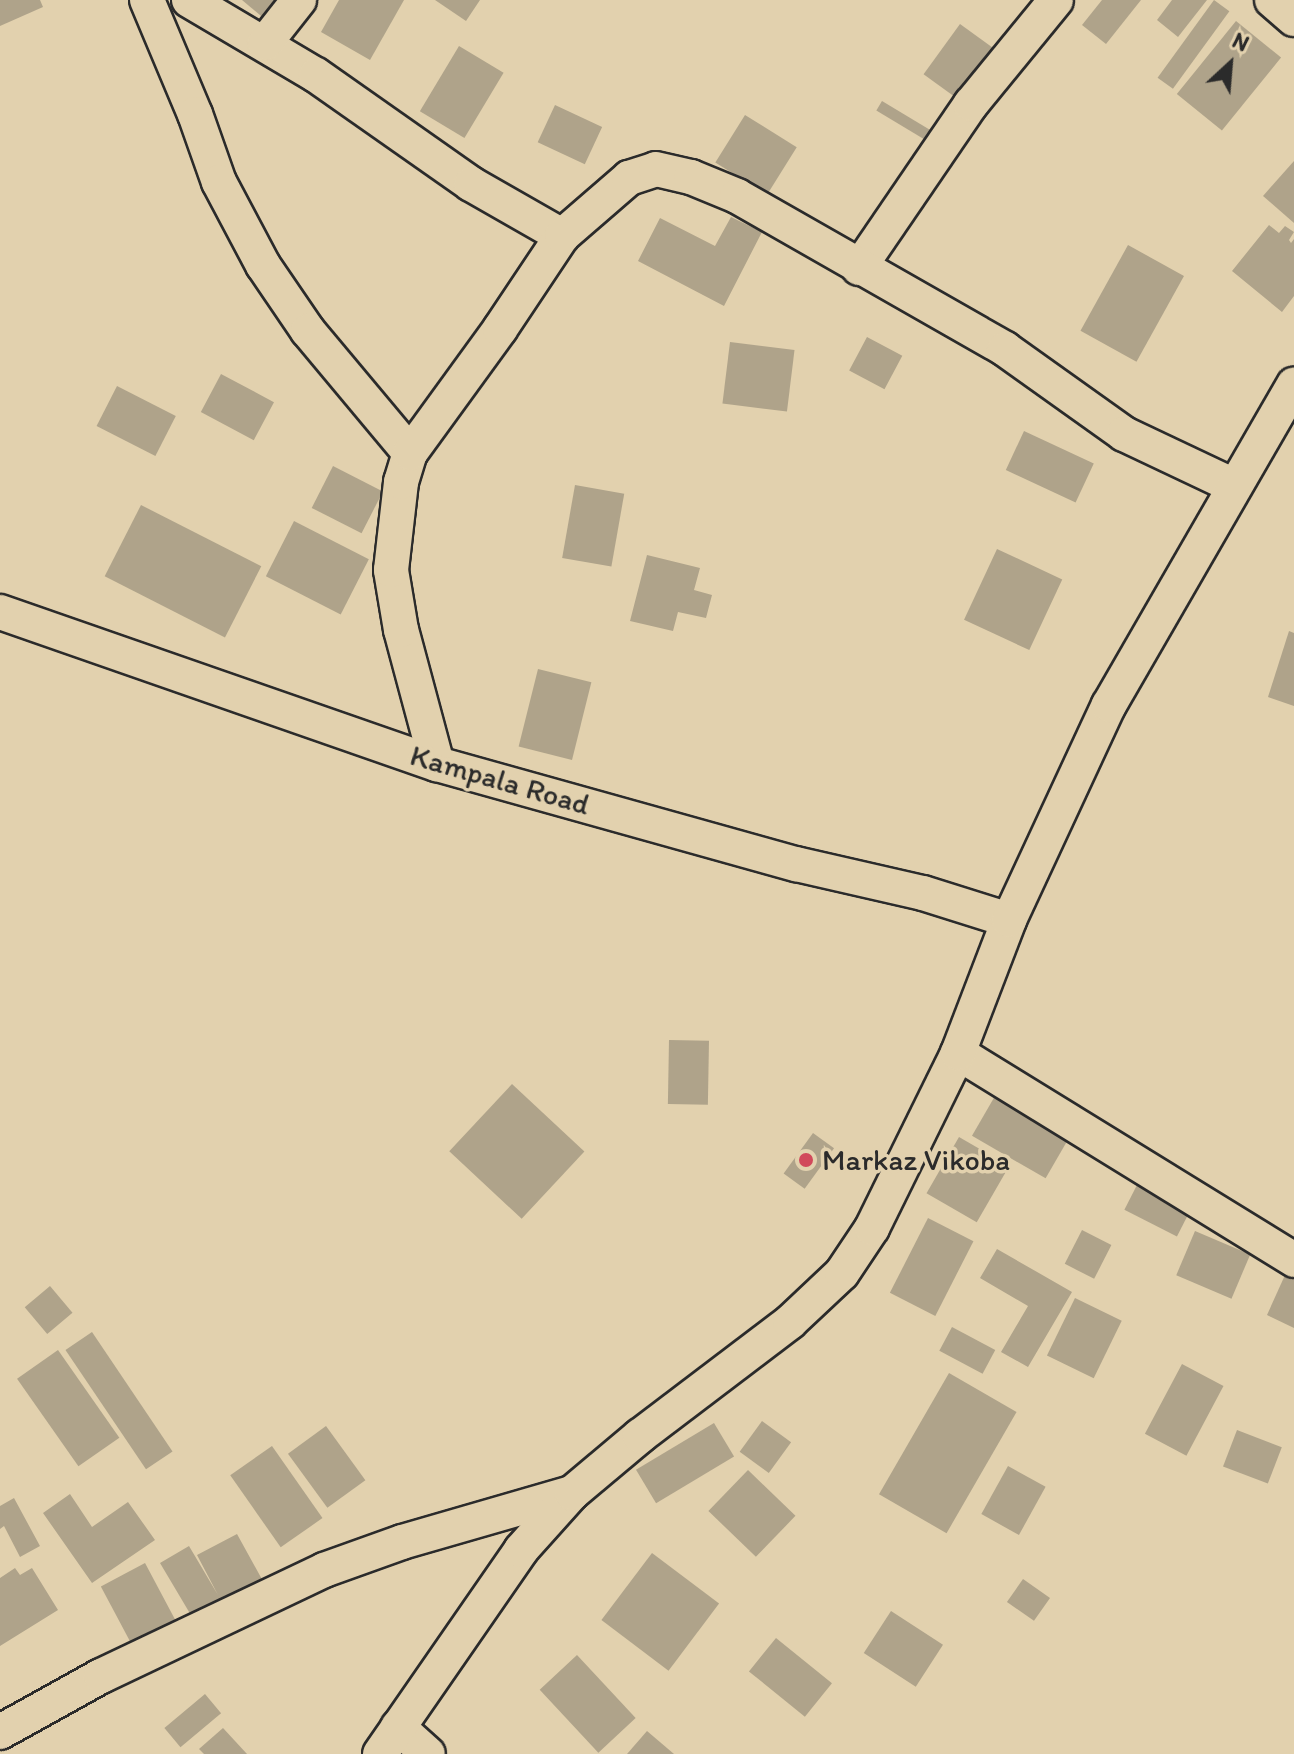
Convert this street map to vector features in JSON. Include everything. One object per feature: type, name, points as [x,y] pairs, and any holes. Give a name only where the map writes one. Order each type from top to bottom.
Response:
[{"type":"street","points":[[147,0],[185,88],[219,182],[263,265],[308,331],[410,453]]},
{"type":"street","points":[[189,0],[265,43],[471,184],[562,236]]},
{"type":"street","points":[[265,43],[299,0]]},
{"type":"street","points":[[859,268],[946,137],[1004,60],[1056,0]]},
{"type":"street","points":[[1272,0],[1294,19]]},
{"type":"street","points":[[437,764],[401,630],[391,570],[394,522],[410,453],[500,329],[562,236],[608,192],[629,178],[656,169],[691,177],[737,196],[1005,349],[1124,434],[1234,486]]},
{"type":"street","points":[[428,1754],[389,1740],[521,1550],[572,1493],[640,1436],[790,1322],[842,1273],[878,1215],[958,1053],[1009,920],[1109,705],[1294,385]]},
{"type":"street","name":"Kampala Road","points":[[0,612],[437,764],[796,864],[923,893],[1009,920]]},
{"type":"street","points":[[958,1053],[1294,1260]]},
{"type":"street","points":[[0,1732],[101,1676],[324,1570],[402,1542],[572,1493]]},
{"type":"building","points":[[0,0],[40,0],[43,7],[0,26]]},
{"type":"building","points":[[242,0],[285,0],[267,21]]},
{"type":"building","points":[[339,0],[404,0],[370,60],[321,32]]},
{"type":"building","points":[[435,0],[480,0],[466,21]]},
{"type":"building","points":[[1102,0],[1141,0],[1106,44],[1082,25]]},
{"type":"building","points":[[1172,0],[1207,0],[1178,37],[1157,20]]},
{"type":"building","points":[[1214,0],[1229,11],[1173,89],[1158,78]]},
{"type":"building","points":[[1236,21],[1281,58],[1222,131],[1177,94]]},
{"type":"building","points":[[960,24],[993,48],[957,98],[924,74]]},
{"type":"building","points":[[459,46],[504,73],[464,138],[420,111]]},
{"type":"building","points":[[882,101],[938,134],[932,144],[876,110]]},
{"type":"building","points":[[555,105],[602,127],[585,164],[538,142]]},
{"type":"building","points":[[745,115],[797,147],[767,195],[715,162]]},
{"type":"building","points":[[1294,161],[1294,223],[1263,196]]},
{"type":"building","points":[[731,217],[762,232],[724,306],[638,261],[660,218],[715,246]]},
{"type":"building","points":[[1269,225],[1279,233],[1285,226],[1294,232],[1289,240],[1291,243],[1294,239],[1294,296],[1282,312],[1232,271]]},
{"type":"building","points":[[1128,245],[1184,276],[1136,362],[1080,331]]},
{"type":"building","points":[[867,337],[902,356],[884,389],[849,371]]},
{"type":"building","points":[[730,342],[795,350],[787,411],[722,404]]},
{"type":"building","points":[[221,374],[274,402],[254,440],[201,412]]},
{"type":"building","points":[[117,386],[176,416],[155,456],[97,426]]},
{"type":"building","points":[[1024,431],[1094,464],[1076,503],[1006,470]]},
{"type":"building","points":[[333,466],[383,491],[362,533],[312,508]]},
{"type":"building","points":[[575,485],[624,494],[611,567],[562,558]]},
{"type":"building","points":[[141,505],[261,566],[225,638],[105,576]]},
{"type":"building","points":[[294,521],[369,559],[341,614],[266,576]]},
{"type":"building","points":[[997,549],[1062,579],[1029,650],[964,620]]},
{"type":"building","points":[[647,555],[700,568],[694,590],[712,595],[706,618],[678,612],[673,631],[630,621]]},
{"type":"building","points":[[1289,631],[1294,633],[1294,706],[1268,697]]},
{"type":"building","points":[[538,669],[591,682],[572,760],[519,747]]},
{"type":"building","points":[[669,1040],[709,1041],[708,1105],[668,1104]]},
{"type":"building","points":[[512,1084],[584,1152],[522,1219],[449,1151]]},
{"type":"building","points":[[995,1096],[1069,1138],[1046,1178],[972,1136]]},
{"type":"building","points":[[813,1133],[834,1148],[805,1189],[784,1173]]},
{"type":"building","points":[[959,1137],[1009,1166],[977,1222],[926,1193]]},
{"type":"building","points":[[1138,1183],[1191,1210],[1177,1237],[1124,1210]]},
{"type":"building","points":[[928,1218],[973,1241],[935,1316],[890,1293]]},
{"type":"building","points":[[1082,1230],[1111,1245],[1094,1279],[1065,1264]]},
{"type":"building","points":[[1195,1231],[1250,1254],[1231,1299],[1176,1275]]},
{"type":"building","points":[[997,1249],[1072,1292],[1028,1367],[1001,1352],[1028,1306],[980,1278]]},
{"type":"building","points":[[1290,1264],[1294,1266],[1294,1328],[1267,1315]]},
{"type":"building","points":[[50,1286],[72,1313],[47,1334],[25,1307]]},
{"type":"building","points":[[1075,1298],[1122,1321],[1094,1378],[1047,1356]]},
{"type":"building","points":[[952,1327],[995,1350],[983,1374],[939,1351]]},
{"type":"building","points":[[92,1332],[173,1451],[146,1469],[65,1350]]},
{"type":"building","points":[[58,1350],[119,1438],[78,1466],[17,1379]]},
{"type":"building","points":[[1182,1364],[1223,1386],[1186,1456],[1145,1434]]},
{"type":"building","points":[[949,1373],[1017,1412],[947,1533],[879,1494]]},
{"type":"building","points":[[762,1421],[791,1442],[769,1473],[740,1452]]},
{"type":"building","points":[[714,1423],[734,1456],[656,1503],[636,1470]]},
{"type":"building","points":[[326,1426],[365,1480],[327,1508],[288,1454]]},
{"type":"building","points":[[1237,1430],[1282,1447],[1268,1484],[1223,1466]]},
{"type":"building","points":[[272,1446],[322,1518],[281,1547],[230,1475]]},
{"type":"building","points":[[1008,1466],[1046,1487],[1019,1535],[981,1514]]},
{"type":"building","points":[[748,1470],[795,1516],[756,1557],[708,1511]]},
{"type":"building","points":[[70,1494],[92,1527],[128,1502],[155,1540],[92,1583],[43,1513]]},
{"type":"building","points":[[14,1498],[40,1546],[20,1557],[4,1526],[0,1529],[0,1506]]},
{"type":"building","points":[[237,1534],[264,1583],[198,1627],[160,1563],[189,1546],[218,1595],[197,1555]]},
{"type":"building","points":[[652,1553],[719,1604],[669,1671],[601,1620]]},
{"type":"building","points":[[145,1563],[183,1635],[139,1658],[101,1586]]},
{"type":"building","points":[[15,1568],[20,1575],[32,1568],[58,1610],[0,1646],[0,1578]]},
{"type":"building","points":[[1023,1579],[1050,1598],[1034,1621],[1007,1602]]},
{"type":"building","points":[[891,1611],[943,1645],[916,1687],[864,1653]]},
{"type":"building","points":[[776,1638],[832,1683],[805,1717],[749,1671]]},
{"type":"building","points":[[577,1655],[636,1718],[598,1753],[540,1690]]},
{"type":"building","points":[[205,1694],[221,1713],[180,1747],[164,1728]]},
{"type":"building","points":[[223,1728],[247,1754],[204,1754],[199,1749]]},
{"type":"building","points":[[647,1731],[674,1754],[627,1754]]},
{"type":"place","name":"Markaz Vikoba","points":[[806,1160]]}]
